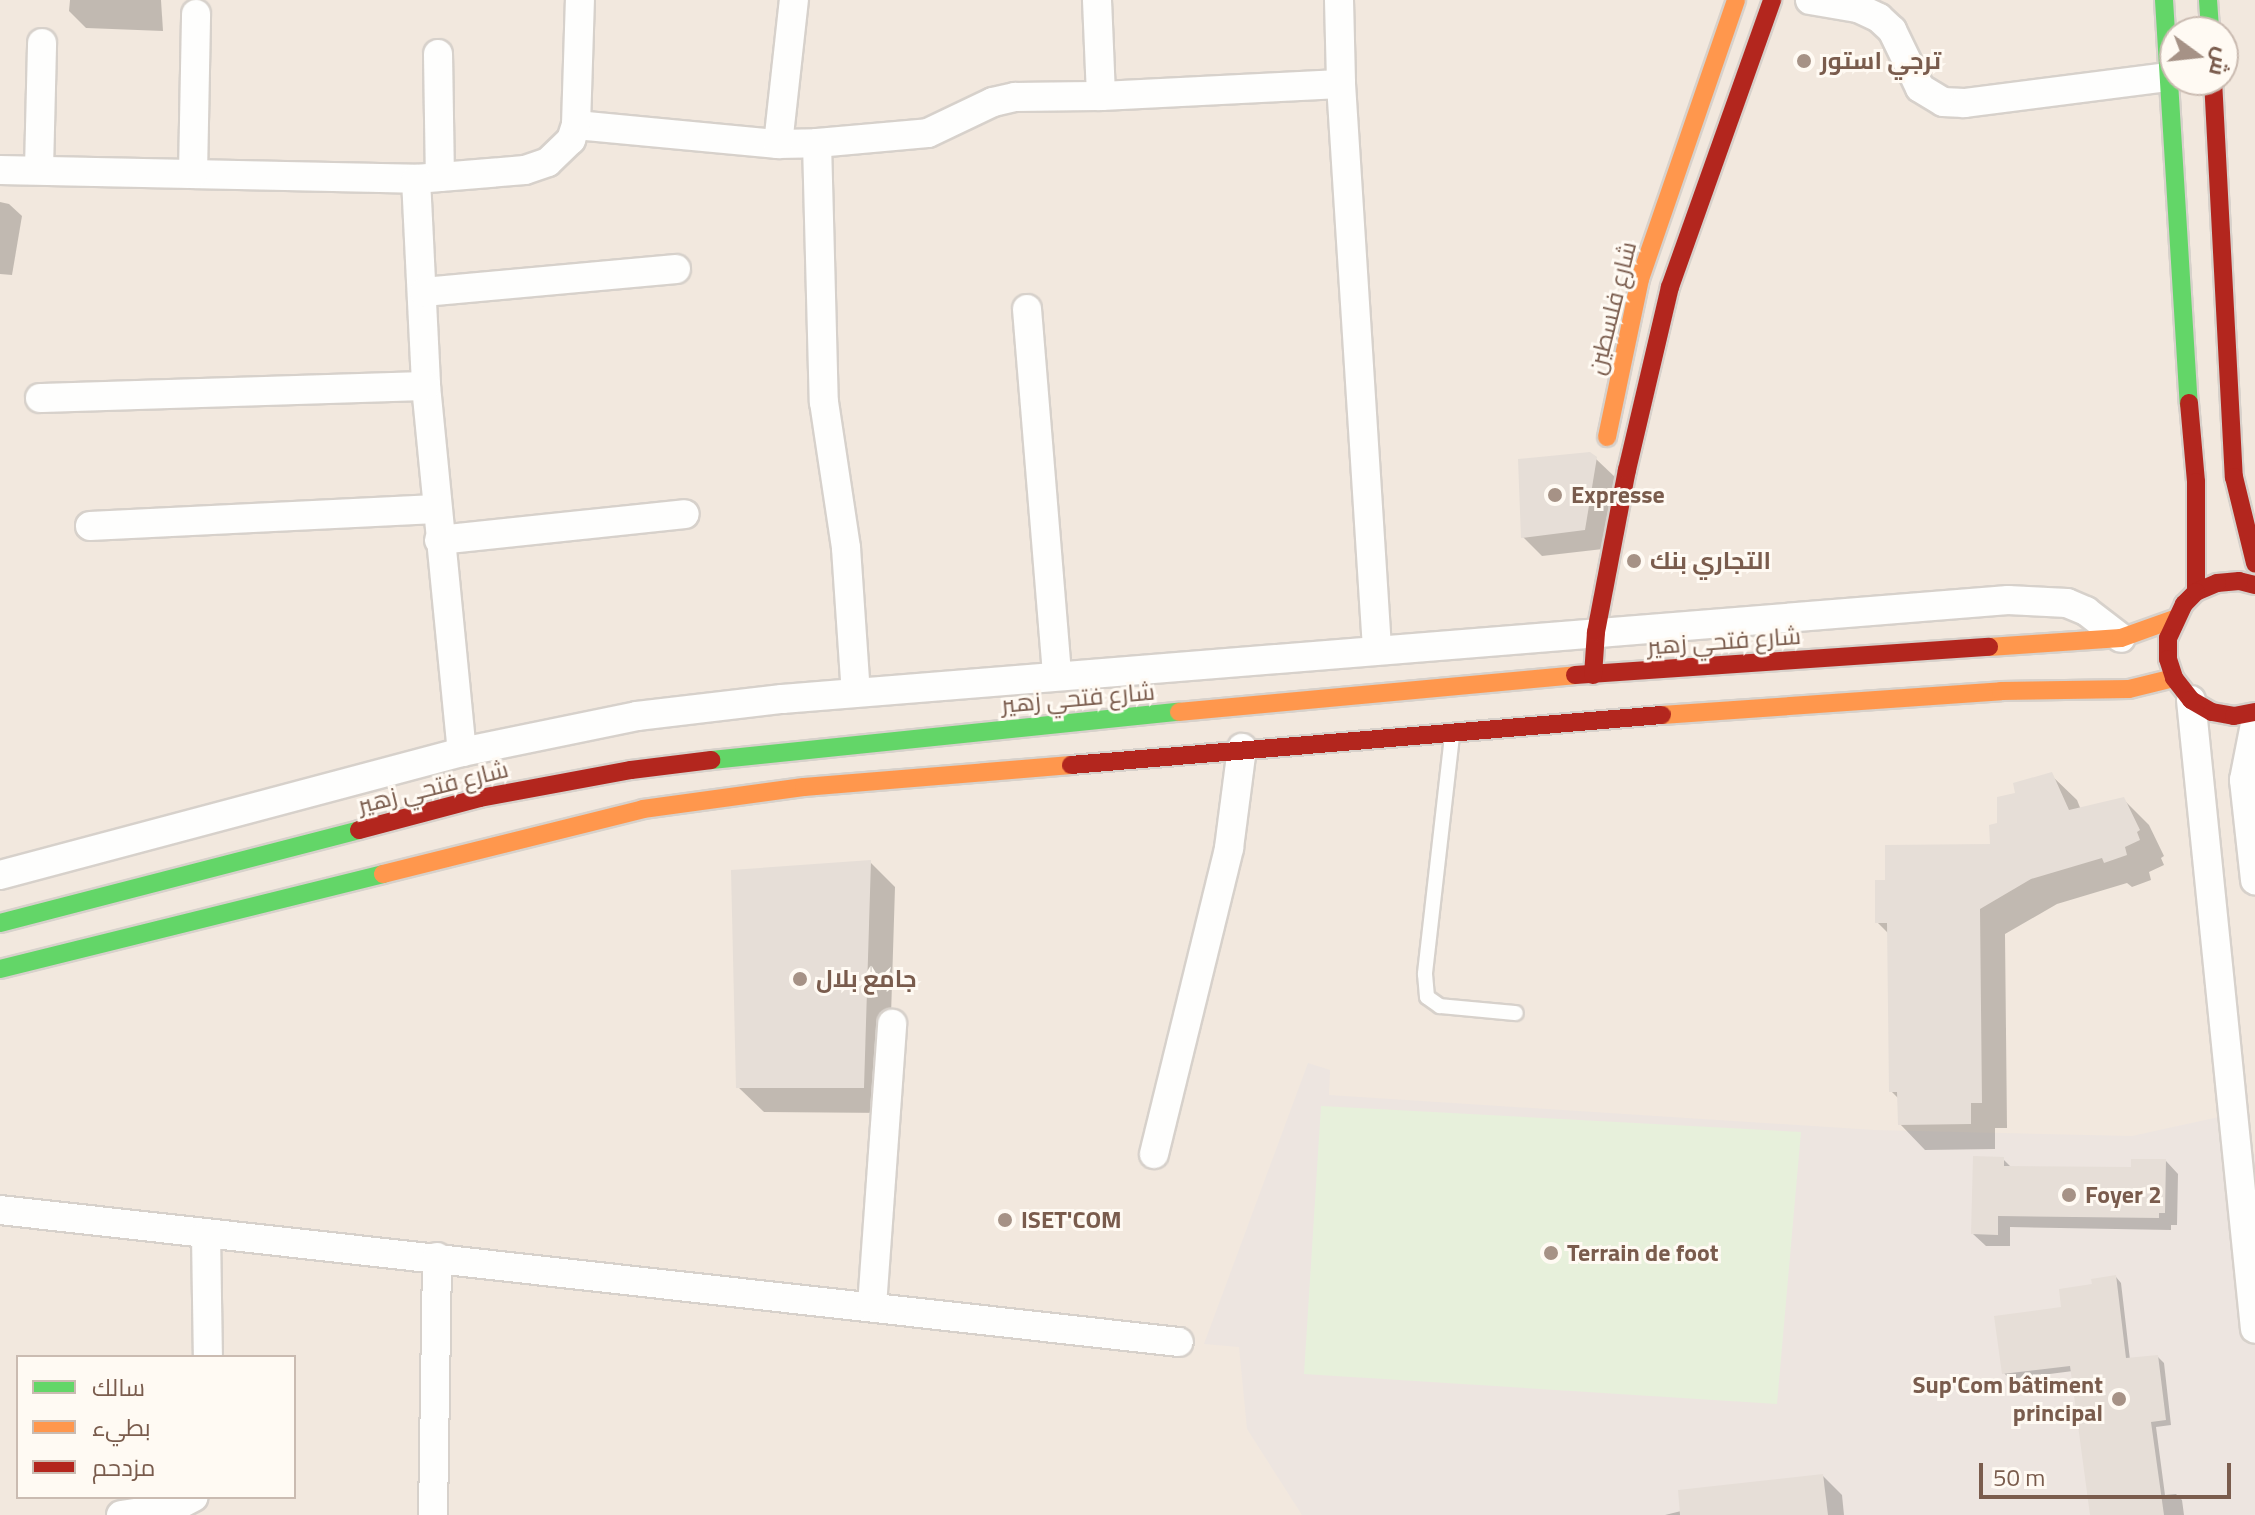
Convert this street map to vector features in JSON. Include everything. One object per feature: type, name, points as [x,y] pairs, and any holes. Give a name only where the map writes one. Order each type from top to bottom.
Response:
[{"type":"street","points":[[0,170],[428,178],[525,170],[548,162],[571,140],[576,125],[580,0]]},
{"type":"street","points":[[778,144],[794,0]]},
{"type":"street","points":[[1097,0],[1101,96]]},
{"type":"street","points":[[1339,0],[1341,84],[1377,649]]},
{"type":"street","name":"شارع فلسطين","points":[[1605,451],[1640,279],[1736,0]]},
{"type":"street","points":[[1593,675],[1575,646],[1627,470],[1670,287],[1772,0]]},
{"type":"street","points":[[1810,0],[1858,8],[1879,18],[1892,30],[1920,88],[1943,102],[1964,103],[2159,78]]},
{"type":"street","points":[[193,174],[196,14]]},
{"type":"street","points":[[39,169],[42,43]]},
{"type":"street","points":[[438,54],[428,178],[424,292],[426,386],[462,752]]},
{"type":"street","points":[[576,125],[778,144],[817,143],[928,133],[993,102],[1015,97],[1101,96],[1341,84]]},
{"type":"street","points":[[2169,96],[2196,482],[2196,592]]},
{"type":"street","points":[[2214,96],[2242,482],[2255,563]]},
{"type":"street","points":[[817,143],[824,402],[846,548],[856,693]]},
{"type":"street","points":[[424,292],[676,269]]},
{"type":"street","points":[[1027,309],[1057,676]]},
{"type":"street","points":[[40,398],[426,386]]},
{"type":"street","points":[[2196,482],[2242,482]]},
{"type":"street","points":[[2242,482],[2255,510]]},
{"type":"street","points":[[90,526],[436,509]]},
{"type":"street","points":[[439,540],[685,514]]},
{"type":"street","points":[[2255,585],[2239,581],[2217,583],[2196,592],[2174,619],[2168,638],[2183,689],[2255,1329]]},
{"type":"street","points":[[0,875],[462,752],[637,716],[856,693],[1377,649],[1575,646],[2049,600],[2086,611],[2121,638]]},
{"type":"street","name":"شارع فتحي زهير","points":[[0,923],[480,798],[631,770],[1575,646],[1593,675],[2121,638],[2174,619]]},
{"type":"street","points":[[0,969],[643,809],[804,787],[1242,748],[1926,696],[2183,689],[2212,712],[2234,716],[2255,712]]},
{"type":"street","points":[[2255,724],[2244,780],[2255,880]]},
{"type":"street","points":[[1154,1154],[1229,848],[1242,748]]},
{"type":"street","points":[[872,1306],[892,1024]]},
{"type":"street","points":[[0,1210],[1179,1342]]},
{"type":"street","points":[[206,1235],[208,1355]]},
{"type":"street","points":[[433,1515],[437,1257]]},
{"type":"street","points":[[121,1515],[175,1507],[190,1499]]},
{"type":"lane","points":[[1453,732],[1425,974],[1427,997],[1440,1006],[1516,1013]]},
{"type":"shaded area","points":[[0,0],[2255,0],[2255,1515],[0,1515]]},
{"type":"shaded area","points":[[1308,1063],[1330,1070],[1329,1095],[1875,1130],[2132,1136],[2219,1117],[2224,1159],[2255,1154],[2255,1515],[1302,1515],[1247,1429],[1239,1347],[1204,1344]]},
{"type":"green space","name":"Terrain de foot","points":[[1321,1106],[1801,1132],[1777,1404],[1304,1374]]},
{"type":"building","name":"Expresse","points":[[1590,452],[1597,457],[1585,530],[1521,538],[1518,459]]},
{"type":"building","points":[[2052,772],[2069,810],[2124,797],[2140,830],[2137,832],[2140,840],[2125,847],[2127,855],[2104,863],[2102,858],[2031,879],[1980,909],[1982,1103],[1971,1103],[1971,1124],[1898,1125],[1897,1092],[1889,1092],[1887,923],[1875,923],[1875,880],[1885,880],[1885,845],[1990,844],[1989,825],[1997,823],[1997,797],[2015,793],[2013,783]]},
{"type":"building","name":"جامع بلال","points":[[871,860],[864,1088],[736,1088],[731,870]]},
{"type":"building","name":"Foyer 2","points":[[1973,1156],[2004,1157],[2004,1166],[2131,1167],[2131,1159],[2166,1159],[2165,1213],[2159,1213],[2159,1218],[1998,1216],[1998,1235],[1971,1234]]},
{"type":"building","name":"Sup'Com bâtiment principal","points":[[2116,1275],[2126,1358],[2158,1355],[2166,1420],[2151,1422],[2164,1515],[2090,1515],[2070,1366],[2002,1374],[1994,1316],[2061,1307],[2059,1289],[2092,1284],[2091,1279]]},
{"type":"building","points":[[1823,1474],[1828,1515],[1680,1515],[1678,1490]]},
{"type":"traffic: fast","points":[[2164,0],[2189,403]]},
{"type":"traffic: fast","points":[[2208,0],[2209,16]]},
{"type":"traffic: fast","points":[[711,760],[1179,712]]},
{"type":"traffic: fast","points":[[0,923],[359,830]]},
{"type":"traffic: fast","points":[[0,969],[383,874]]},
{"type":"traffic: slow","points":[[1607,437],[1640,279],[1736,0]]},
{"type":"traffic: slow","points":[[1989,647],[2121,638],[2174,619]]},
{"type":"traffic: slow","points":[[1179,712],[1575,675]]},
{"type":"traffic: slow","points":[[1662,715],[2001,691],[2129,689],[2174,678]]},
{"type":"traffic: slow","points":[[383,874],[643,809],[804,787],[1071,765]]},
{"type":"traffic: jam","points":[[1593,675],[1596,632],[1627,470],[1670,287],[1772,0]]},
{"type":"traffic: jam","points":[[2214,96],[2234,477],[2255,563]]},
{"type":"traffic: jam","points":[[2189,403],[2196,482],[2196,592]]},
{"type":"traffic: jam","points":[[2255,585],[2239,581],[2217,583],[2196,592],[2184,604],[2168,638],[2168,659],[2174,678],[2191,700],[2212,712],[2234,716],[2255,712]]},
{"type":"traffic: jam","points":[[1575,675],[1989,647]]},
{"type":"traffic: jam","points":[[1071,765],[1662,715]]},
{"type":"traffic: jam","points":[[359,830],[480,798],[631,770],[711,760]]},
{"type":"place","name":"ترجي استور","points":[[1804,61]]},
{"type":"place","name":"Expresse","points":[[1555,495]]},
{"type":"place","name":"التجاري بنك","points":[[1634,561]]},
{"type":"place","name":"جامع بلال","points":[[800,979]]},
{"type":"place","name":"Foyer 2","points":[[2069,1195]]},
{"type":"place","name":"ISET'COM","points":[[1005,1220]]},
{"type":"place","name":"Terrain de foot","points":[[1551,1253]]},
{"type":"place","name":"Sup'Com bâtiment principal","points":[[2119,1399]]}]
